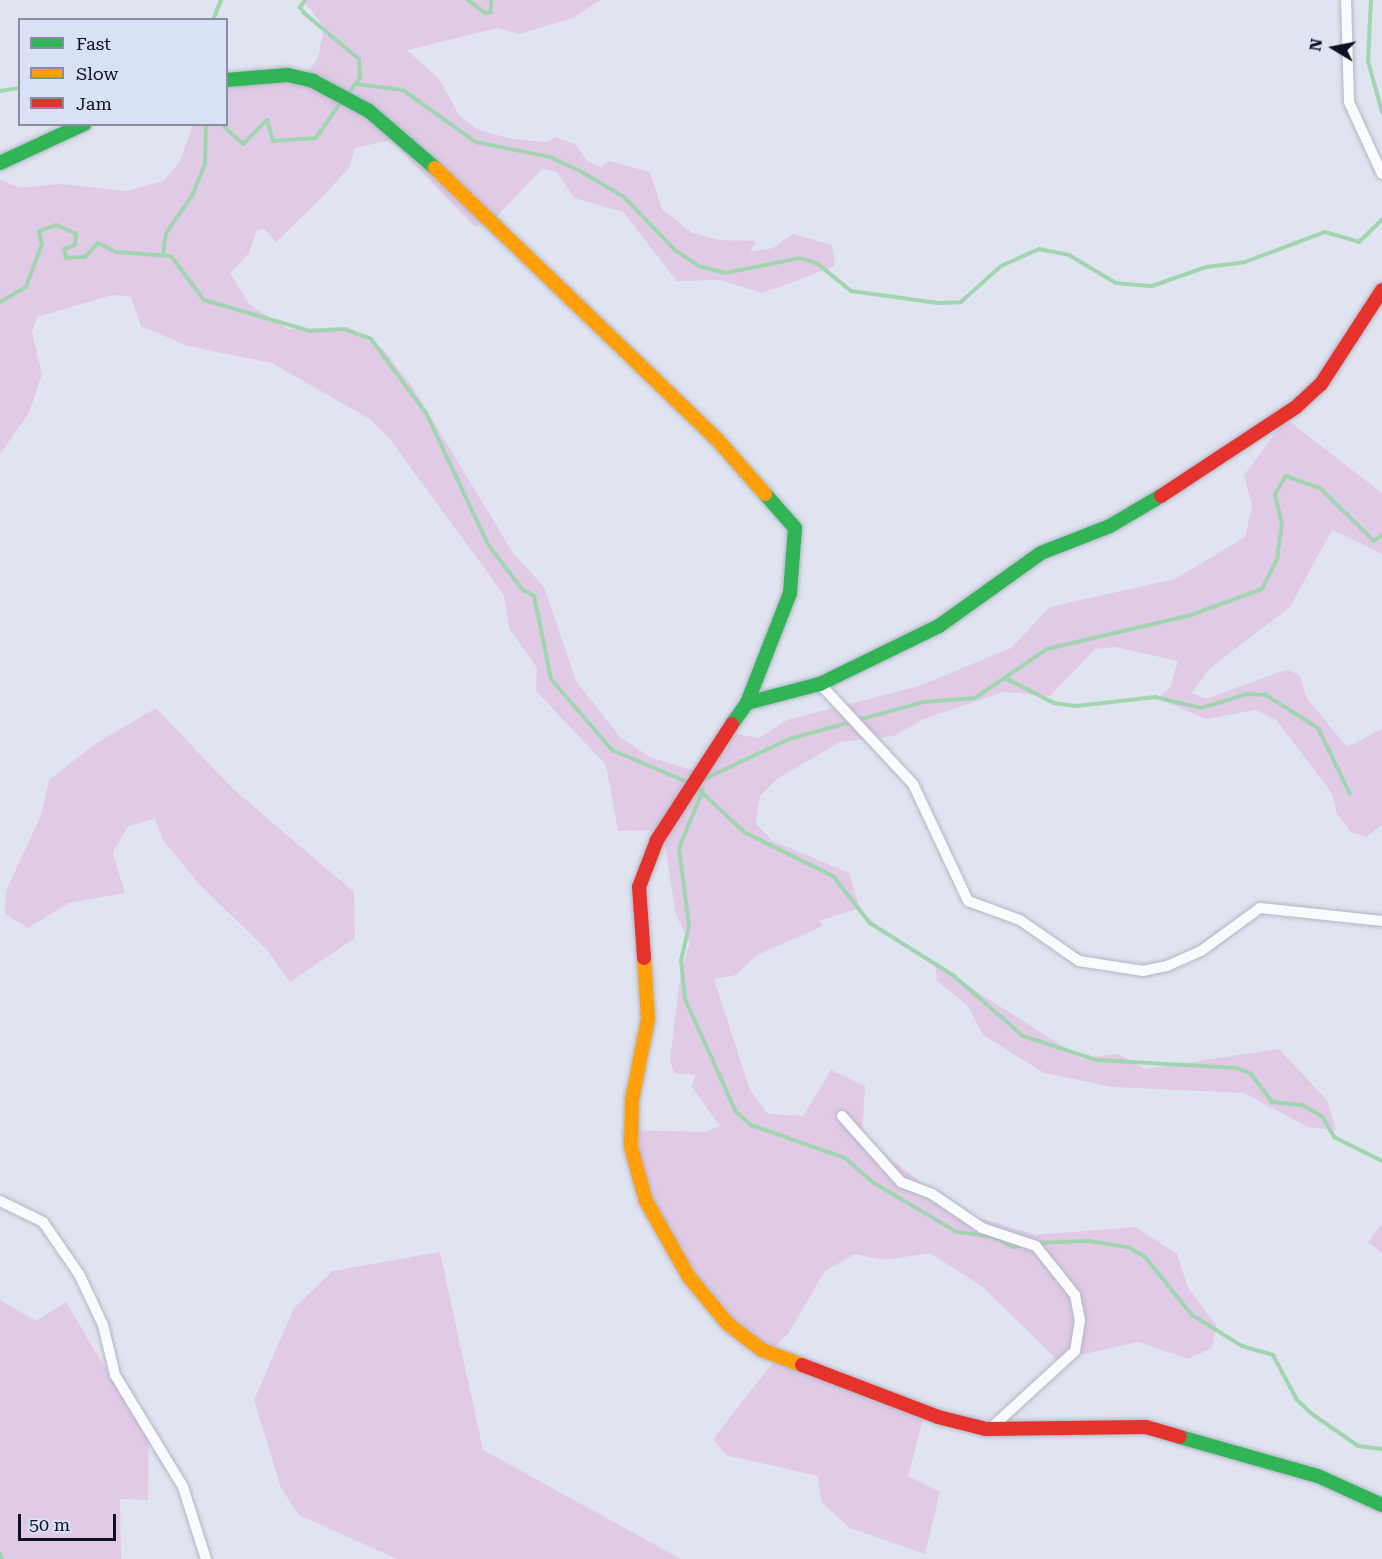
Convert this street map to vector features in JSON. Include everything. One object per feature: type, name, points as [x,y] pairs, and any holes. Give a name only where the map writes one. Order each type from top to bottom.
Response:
[{"type":"street","points":[[1346,0],[1350,102],[1382,174]]},
{"type":"street","points":[[228,80],[288,75],[338,93],[353,102],[428,161],[715,437],[786,514],[798,544],[790,593],[747,703],[685,792],[650,857],[638,900],[648,1019],[632,1100],[631,1147],[650,1209],[689,1277],[728,1324],[755,1346],[783,1362],[920,1411],[990,1429],[1146,1427],[1327,1479],[1382,1505]]},
{"type":"street","points":[[0,163],[80,126]]},
{"type":"street","points":[[747,703],[820,684],[939,627],[1041,553],[1110,526],[1296,407],[1321,384],[1382,290]]},
{"type":"street","points":[[820,684],[913,784],[968,901],[1020,921],[1079,962],[1155,969],[1201,951],[1260,908],[1382,921]]},
{"type":"street","points":[[842,1116],[902,1182],[932,1194],[978,1226],[1036,1246],[1075,1295],[1080,1320],[1075,1351],[990,1429]]},
{"type":"street","points":[[0,1201],[43,1222],[79,1274],[103,1325],[115,1375],[183,1486],[206,1559]]},
{"type":"shaded area","points":[[303,0],[601,0],[572,18],[519,34],[498,28],[407,50],[439,79],[459,115],[478,130],[512,139],[547,142],[555,137],[576,145],[587,161],[601,167],[609,161],[650,172],[662,209],[691,232],[718,240],[756,241],[750,252],[773,248],[793,234],[832,245],[835,266],[763,293],[720,280],[677,281],[623,212],[574,198],[557,172],[542,169],[495,218],[475,227],[391,140],[355,148],[349,168],[276,242],[265,229],[257,230],[249,253],[230,273],[249,304],[287,329],[347,327],[383,349],[412,386],[513,553],[544,587],[576,681],[620,737],[650,757],[691,770],[737,734],[759,738],[787,720],[919,686],[1011,648],[1050,607],[1175,579],[1245,537],[1252,506],[1244,475],[1286,419],[1382,493],[1382,554],[1332,530],[1290,607],[1209,669],[1192,693],[1206,699],[1288,669],[1300,676],[1306,697],[1347,747],[1382,729],[1382,825],[1366,837],[1351,832],[1337,814],[1332,793],[1276,720],[1256,710],[1206,719],[1157,698],[1170,688],[1178,661],[1115,647],[1095,649],[1050,696],[1003,692],[924,719],[894,736],[840,742],[777,779],[760,796],[756,824],[773,841],[849,873],[860,908],[819,921],[823,926],[757,955],[736,975],[714,979],[750,1090],[768,1114],[803,1116],[831,1070],[865,1086],[862,1136],[956,1211],[1035,1235],[1135,1227],[1177,1254],[1188,1288],[1216,1325],[1212,1348],[1188,1359],[1139,1342],[1057,1360],[984,1288],[930,1253],[884,1260],[855,1254],[825,1271],[788,1334],[774,1347],[760,1344],[728,1320],[634,1187],[623,1146],[621,1130],[705,1132],[720,1126],[692,1087],[695,1075],[674,1073],[670,1061],[681,970],[690,943],[676,915],[664,839],[659,830],[618,831],[606,765],[536,691],[537,668],[509,628],[504,595],[389,438],[368,418],[272,363],[188,346],[141,326],[131,297],[112,295],[37,317],[32,332],[42,374],[29,413],[0,454],[0,179],[19,188],[60,184],[126,191],[164,181],[180,161],[193,126],[228,126],[228,89],[307,72],[318,58],[324,27]]},
{"type":"shaded area","points":[[156,708],[233,789],[354,892],[355,938],[290,982],[267,950],[199,884],[163,840],[155,819],[128,826],[113,853],[125,893],[69,903],[28,928],[5,914],[6,891],[41,815],[49,780],[95,744]]},
{"type":"shaded area","points":[[935,965],[1081,1058],[1118,1054],[1145,1069],[1279,1049],[1327,1100],[1336,1130],[1308,1127],[1244,1093],[1113,1087],[1044,1073],[983,1035],[967,1005],[937,981]]},
{"type":"shaded area","points":[[1382,1224],[1382,1253],[1368,1242]]},
{"type":"shaded area","points":[[440,1252],[483,1450],[681,1559],[397,1559],[299,1515],[281,1488],[254,1400],[294,1308],[333,1271]]},
{"type":"shaded area","points":[[0,1300],[36,1321],[66,1302],[107,1371],[149,1423],[148,1500],[120,1499],[121,1559],[0,1559]]},
{"type":"shaded area","points":[[774,1361],[927,1405],[908,1476],[940,1492],[925,1554],[850,1528],[821,1502],[818,1476],[726,1455],[713,1439]]},
{"type":"waterway","points":[[214,18],[221,0]]},
{"type":"waterway","points":[[305,0],[300,7],[304,13],[359,59],[360,78],[348,94]]},
{"type":"waterway","points":[[468,0],[485,13],[491,12],[491,0]]},
{"type":"waterway","points":[[1371,0],[1368,61],[1382,112]]},
{"type":"waterway","points":[[356,84],[403,90],[476,142],[550,157],[582,172],[624,197],[675,250],[699,266],[725,273],[800,258],[818,264],[851,291],[938,303],[961,302],[1001,266],[1039,249],[1069,255],[1116,283],[1152,286],[1206,267],[1245,262],[1325,232],[1359,242],[1382,220]]},
{"type":"waterway","points":[[0,91],[18,88]]},
{"type":"waterway","points":[[223,126],[243,144],[267,120],[273,141],[316,138],[341,102]]},
{"type":"waterway","points":[[163,254],[166,233],[192,196],[205,164],[206,126]]},
{"type":"waterway","points":[[0,302],[26,287],[42,244],[39,231],[56,225],[76,234],[75,245],[64,249],[66,258],[85,257],[98,243],[116,252],[171,256],[204,300],[310,331],[344,329],[371,339],[426,413],[489,546],[522,589],[534,596],[551,679],[612,750],[687,782]]},
{"type":"waterway","points":[[696,783],[789,739],[923,702],[975,698],[1047,649],[1191,615],[1262,589],[1277,559],[1282,525],[1275,494],[1286,476],[1321,489],[1374,541],[1382,535]]},
{"type":"waterway","points":[[1007,679],[1054,703],[1076,706],[1155,697],[1201,708],[1247,694],[1266,695],[1318,728],[1350,794]]},
{"type":"waterway","points":[[694,785],[744,832],[833,876],[870,923],[954,976],[1023,1036],[1097,1060],[1237,1068],[1251,1074],[1272,1102],[1302,1105],[1322,1116],[1334,1137],[1382,1161]]},
{"type":"waterway","points":[[703,790],[679,848],[689,926],[681,960],[685,999],[736,1112],[751,1125],[845,1158],[874,1183],[957,1232],[995,1237],[1013,1247],[1024,1245]]},
{"type":"waterway","points":[[1034,1243],[1089,1241],[1128,1247],[1145,1257],[1192,1315],[1242,1346],[1273,1355],[1297,1400],[1312,1414],[1358,1446],[1382,1449]]},
{"type":"waterway","points":[[0,1554],[2,1559]]},
{"type":"traffic: fast","points":[[228,80],[288,75],[313,81],[369,111],[435,168]]},
{"type":"traffic: fast","points":[[0,163],[80,126]]},
{"type":"traffic: fast","points":[[732,724],[747,703],[790,593],[795,528],[765,494]]},
{"type":"traffic: fast","points":[[747,703],[820,684],[939,626],[1041,553],[1110,526],[1161,496]]},
{"type":"traffic: fast","points":[[1180,1437],[1318,1476],[1382,1505]]},
{"type":"traffic: slow","points":[[435,168],[715,437],[765,494]]},
{"type":"traffic: slow","points":[[644,958],[648,1019],[632,1100],[631,1147],[646,1201],[689,1277],[728,1324],[762,1350],[802,1365]]},
{"type":"traffic: jam","points":[[1161,496],[1296,407],[1321,384],[1382,290]]},
{"type":"traffic: jam","points":[[644,958],[639,887],[657,840],[732,724]]},
{"type":"traffic: jam","points":[[802,1365],[938,1417],[986,1429],[1146,1427],[1180,1437]]}]
